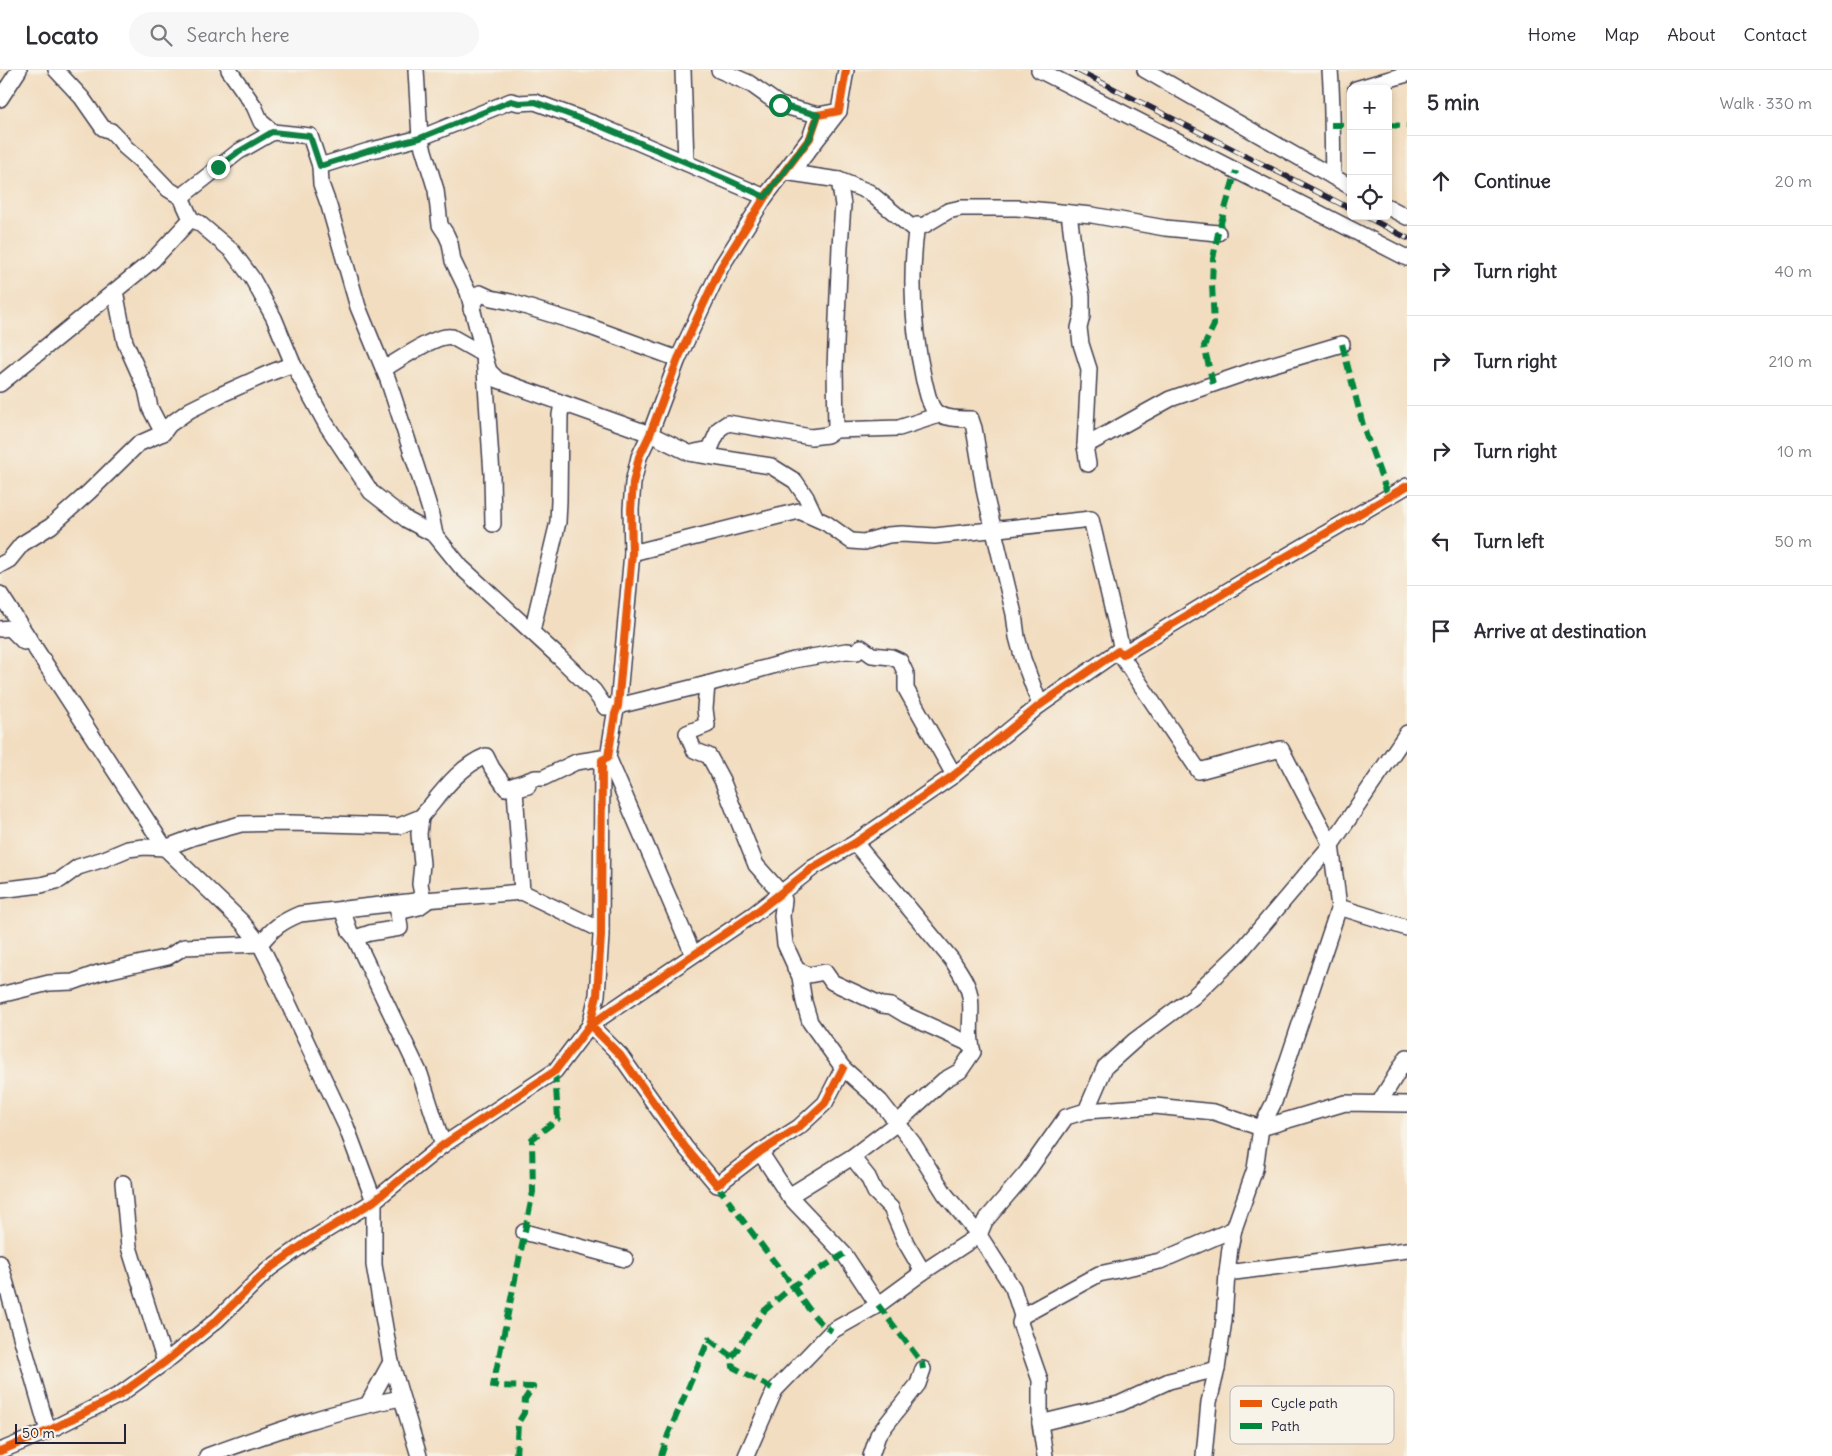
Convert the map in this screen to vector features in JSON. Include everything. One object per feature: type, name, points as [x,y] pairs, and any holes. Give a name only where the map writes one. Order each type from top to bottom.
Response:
[{"type":"street","points":[[0,100],[19,70]]},
{"type":"street","points":[[56,70],[82,98],[103,128],[119,139],[168,189],[181,197],[191,219],[199,223],[232,251],[252,278],[274,318],[293,364],[326,424],[370,492],[407,520],[435,535],[461,567],[532,631],[594,691],[606,707],[618,706],[707,684],[794,660],[846,651],[857,652],[862,647],[872,654],[892,657],[900,661],[906,674],[906,689],[954,775]]},
{"type":"street","points":[[229,70],[254,106],[261,122],[272,132],[310,136],[320,166],[321,184],[358,307],[384,369],[425,492],[435,535]]},
{"type":"street","points":[[416,70],[420,138],[436,190],[440,224],[450,243],[453,261],[468,292],[489,371],[498,380],[650,434],[689,453],[772,466],[795,480],[806,496],[815,516]]},
{"type":"street","points":[[683,70],[686,163]]},
{"type":"street","points":[[719,70],[749,83],[780,105],[818,115],[838,111]]},
{"type":"street","points":[[846,70],[838,111],[791,173],[839,180],[869,192],[916,231]]},
{"type":"street","points":[[1039,70],[1407,258]]},
{"type":"street","points":[[1145,70],[1347,185]]},
{"type":"street","points":[[1330,70],[1333,177]]},
{"type":"street","points":[[1370,85],[1407,74]]},
{"type":"street","points":[[1332,96],[1347,91]]},
{"type":"street","points":[[320,166],[368,151],[420,138],[504,103],[511,101],[519,103],[535,102],[600,126],[765,197]]},
{"type":"street","points":[[590,1025],[597,995],[601,930],[605,759],[614,714],[618,706],[632,553],[631,509],[633,483],[639,457],[650,434],[678,359],[721,267],[765,197],[810,138],[818,115]]},
{"type":"street","points":[[181,197],[238,152],[272,132]]},
{"type":"street","points":[[836,430],[835,368],[840,246],[844,205],[839,180]]},
{"type":"street","points":[[1040,705],[1017,637],[1014,614],[985,494],[971,419],[940,414],[934,410],[929,400],[916,344],[912,262],[917,226],[924,226],[948,211],[961,208],[1017,208],[1092,215],[1166,228],[1218,233]]},
{"type":"street","points":[[1392,209],[1407,217]]},
{"type":"street","points":[[1069,213],[1082,296],[1082,316],[1079,328],[1089,369],[1085,446],[1088,464]]},
{"type":"street","points":[[0,384],[153,260],[191,219]]},
{"type":"street","points":[[115,292],[126,342],[146,389],[150,408],[163,433]]},
{"type":"street","points":[[471,309],[480,293],[491,298],[505,300],[585,325],[678,359]]},
{"type":"street","points":[[384,369],[431,342],[447,336],[484,355]]},
{"type":"street","points":[[1085,446],[1170,399],[1342,344]]},
{"type":"street","points":[[484,355],[492,475],[493,524]]},
{"type":"street","points":[[0,565],[9,560],[22,544],[51,526],[138,444],[163,433],[190,410],[293,364]]},
{"type":"street","points":[[532,631],[558,522],[560,415],[562,404]]},
{"type":"street","points":[[689,453],[710,449],[719,429],[728,423],[811,438],[827,435],[836,430],[899,428],[940,414]]},
{"type":"street","points":[[0,1451],[48,1431],[119,1395],[165,1362],[217,1320],[270,1269],[306,1242],[374,1201],[443,1145],[555,1072],[590,1025],[782,894],[814,867],[855,843],[954,775],[1040,705],[1120,653],[1407,486]]},
{"type":"street","points":[[632,553],[799,511],[815,516],[851,540],[864,542],[888,535],[935,536],[1091,519],[1120,653],[1199,771],[1281,749],[1331,845],[1339,907],[1274,1102],[1261,1128],[1255,1169],[1234,1229],[1226,1273],[1224,1320],[1217,1369],[1208,1402],[1204,1456]]},
{"type":"street","points":[[0,594],[165,848],[242,922],[260,944],[346,1126],[374,1201],[374,1265],[391,1362],[419,1456]]},
{"type":"street","points":[[0,629],[10,628],[46,664]]},
{"type":"street","points":[[707,684],[705,709],[707,725],[687,733],[694,750],[709,756],[722,780],[756,865],[782,894],[784,900],[782,916],[785,944],[795,969],[800,976],[804,1002],[810,1022],[843,1068],[880,1102],[913,1143],[944,1194],[979,1235],[1013,1288],[1022,1316],[1020,1323],[1040,1380],[1040,1423],[1045,1456]]},
{"type":"street","points":[[1086,1111],[1105,1067],[1134,1041],[1193,997],[1242,951],[1331,845],[1407,733]]},
{"type":"street","points":[[0,890],[41,886],[60,880],[78,867],[128,849],[144,846],[165,848],[194,837],[241,824],[290,823],[399,826],[421,817],[462,770],[473,761],[486,756],[506,788],[535,778],[543,778],[576,762],[605,759]]},
{"type":"street","points":[[522,892],[515,790],[605,759]]},
{"type":"street","points":[[605,759],[693,954]]},
{"type":"street","points":[[421,817],[419,834],[422,864],[420,884],[425,900]]},
{"type":"street","points":[[789,1196],[852,1157],[897,1123],[944,1080],[960,1071],[973,1052],[970,1044],[970,994],[964,980],[952,960],[855,843]]},
{"type":"street","points":[[0,995],[49,983],[73,982],[98,973],[168,957],[184,947],[260,944],[282,921],[300,914],[342,908],[522,892],[601,930]]},
{"type":"street","points":[[355,938],[370,933],[400,928],[398,912],[419,907],[426,902],[425,900]]},
{"type":"street","points":[[1339,907],[1407,928]]},
{"type":"street","points":[[342,908],[350,932],[355,938],[420,1074],[443,1145]]},
{"type":"street","points":[[795,969],[809,976],[825,972],[832,982],[882,1005],[892,1006],[906,1016],[970,1044]]},
{"type":"street","points":[[590,1025],[620,1055],[685,1147],[717,1185],[760,1152],[798,1127],[825,1103],[843,1068]]},
{"type":"street","points":[[1380,1103],[1407,1057]]},
{"type":"street","points":[[746,1456],[775,1390],[832,1331],[878,1305],[979,1235],[985,1221],[1027,1172],[1066,1117],[1086,1111],[1155,1106],[1214,1112],[1261,1128],[1345,1103],[1407,1104]]},
{"type":"street","points":[[760,1152],[789,1196],[844,1254],[878,1305]]},
{"type":"street","points":[[852,1157],[868,1177],[875,1192],[891,1208],[906,1243],[923,1272]]},
{"type":"street","points":[[123,1182],[129,1248],[165,1362]]},
{"type":"street","points":[[1022,1316],[1099,1274],[1160,1261],[1234,1229]]},
{"type":"street","points":[[524,1232],[625,1259]]},
{"type":"street","points":[[1226,1273],[1407,1250]]},
{"type":"street","points":[[0,1264],[48,1431]]},
{"type":"street","points":[[368,1404],[391,1362]]},
{"type":"street","points":[[871,1456],[878,1435],[918,1384],[923,1369]]},
{"type":"street","points":[[1040,1423],[1119,1404],[1169,1381],[1217,1369]]},
{"type":"street","points":[[207,1456],[250,1440],[368,1404],[401,1398]]},
{"type":"railway","points":[[1077,70],[1347,207]]},
{"type":"railway","points":[[1373,220],[1407,238]]},
{"type":"marked path","points":[[1331,125],[1347,125]]},
{"type":"marked path","points":[[1392,125],[1407,126]]},
{"type":"marked path","points":[[1213,384],[1204,346],[1214,325],[1213,259],[1218,233],[1236,171]]},
{"type":"marked path","points":[[1342,344],[1364,429],[1388,495]]},
{"type":"marked path","points":[[516,1456],[518,1423],[524,1413],[525,1399],[533,1387],[493,1386],[533,1192],[532,1139],[558,1119],[555,1071]]},
{"type":"marked path","points":[[717,1185],[810,1310],[825,1327],[832,1331]]},
{"type":"marked path","points":[[732,1357],[764,1311],[793,1286],[844,1254]]},
{"type":"marked path","points":[[878,1305],[922,1363],[923,1369]]},
{"type":"marked path","points":[[661,1456],[709,1339],[732,1357],[733,1367],[775,1390]]},
{"type":"cycle path","points":[[843,1068],[825,1103],[799,1127],[760,1152],[717,1185],[685,1147],[620,1055],[590,1025],[597,995],[601,936],[602,760],[608,757],[618,706],[632,553],[631,509],[633,483],[639,457],[650,434],[678,359],[721,267],[765,197],[810,138],[818,115],[839,111],[846,70]]},
{"type":"cycle path","points":[[0,1451],[48,1431],[119,1395],[165,1362],[217,1320],[269,1269],[307,1242],[374,1201],[443,1145],[555,1071],[590,1025],[754,914],[814,867],[855,843],[954,775],[1040,705],[1118,651],[1123,654],[1407,486]]},
{"type":"route","points":[[218,167],[238,152],[272,132],[310,136],[320,166],[368,151],[420,138],[511,101],[519,103],[535,102],[600,126],[765,197],[810,138],[818,115],[780,105]]}]
